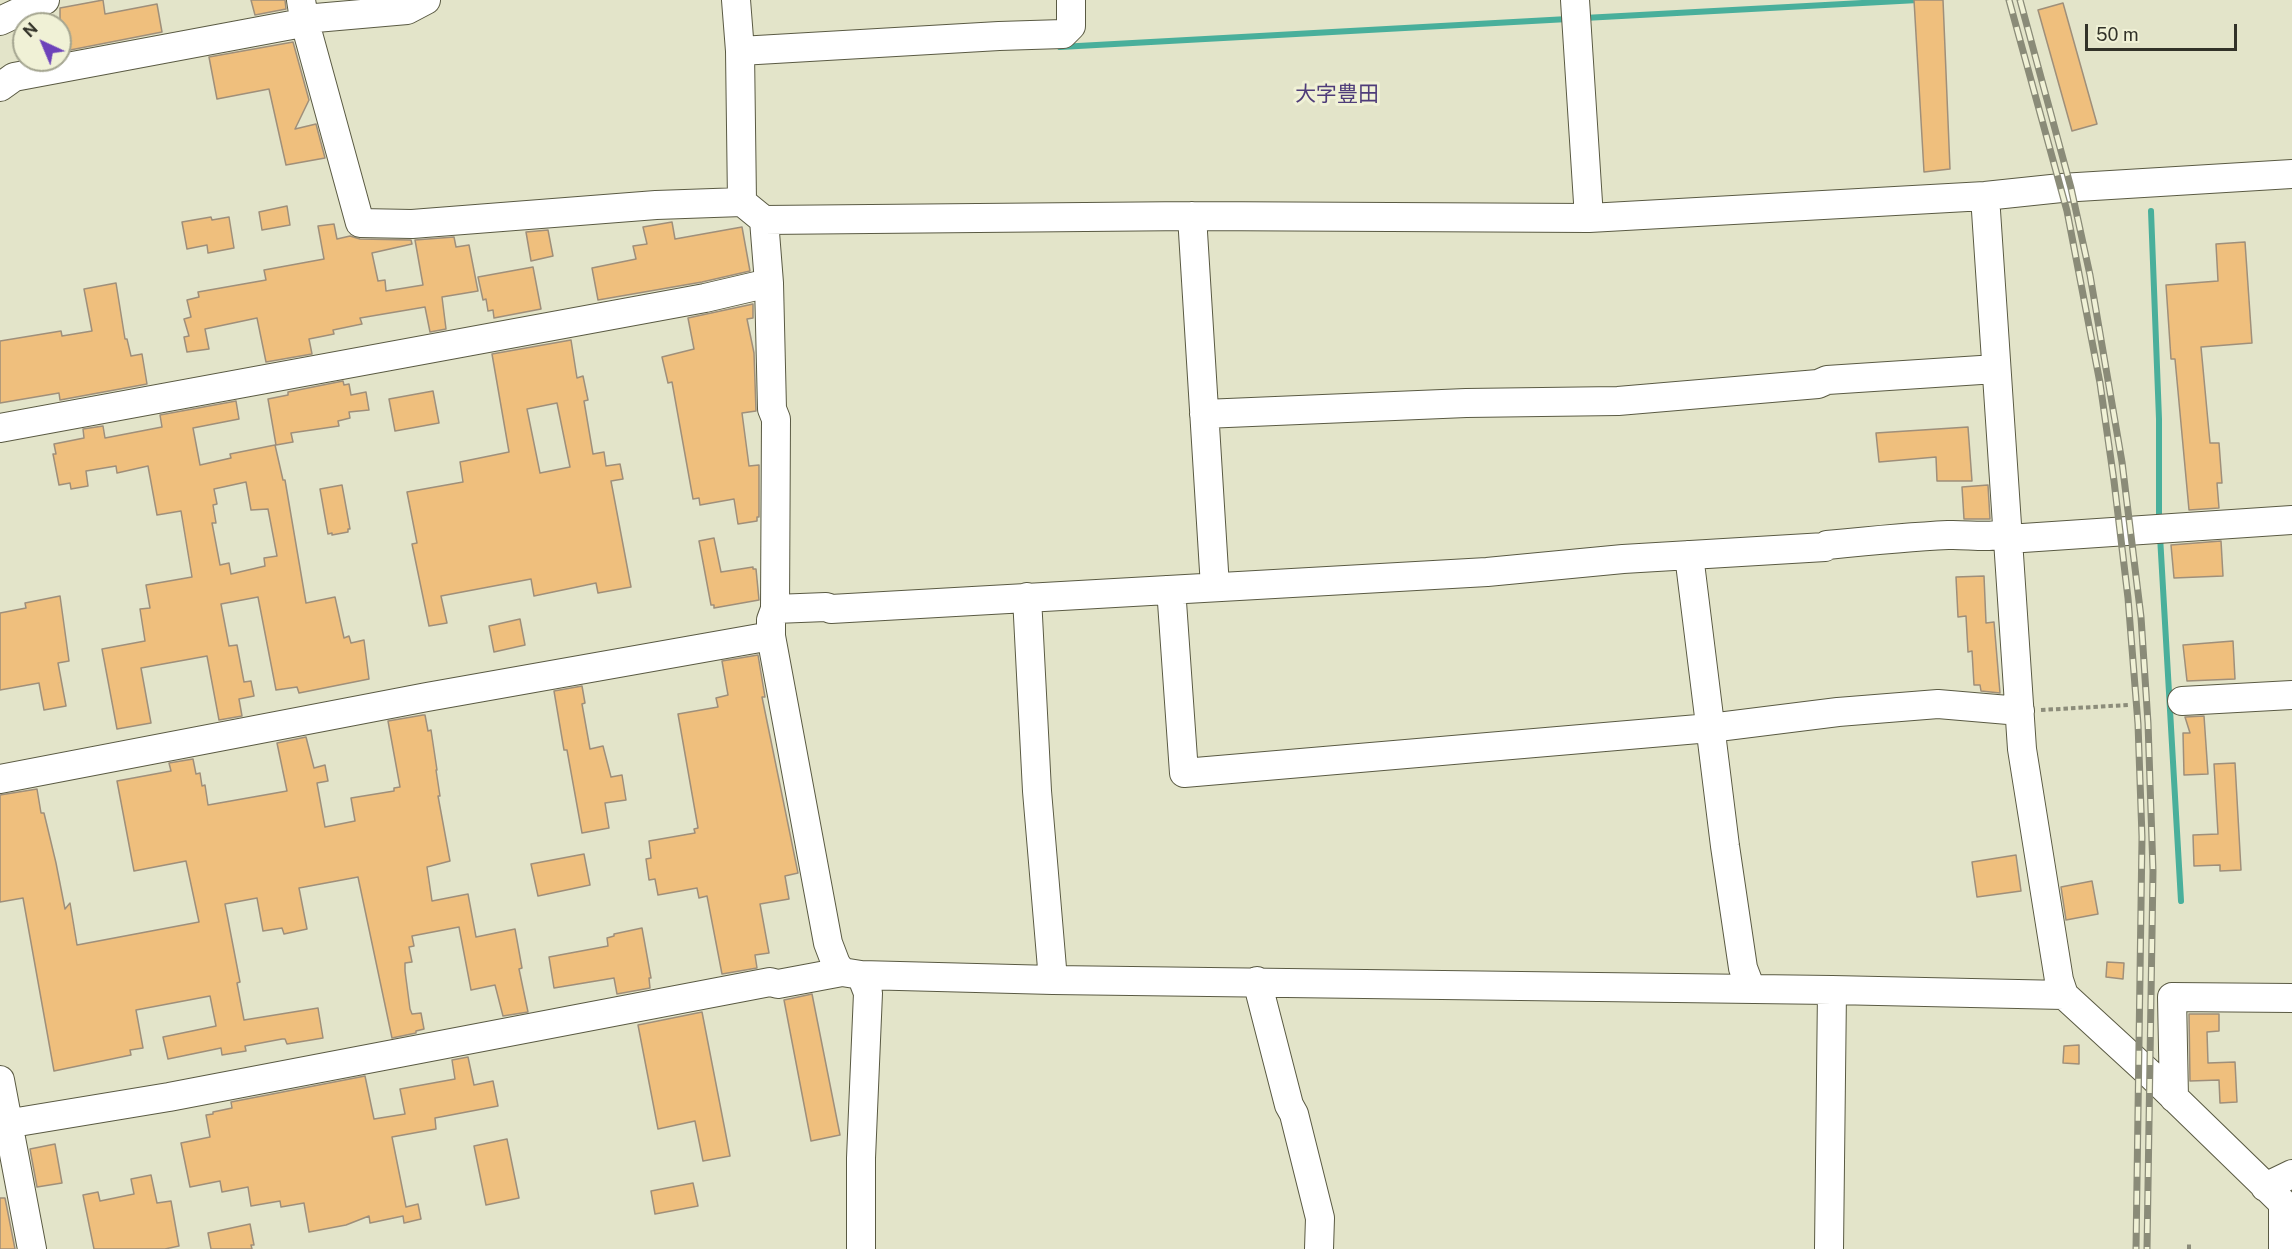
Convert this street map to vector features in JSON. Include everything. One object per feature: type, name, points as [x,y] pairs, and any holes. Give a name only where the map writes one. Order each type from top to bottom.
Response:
[{"type":"street","points":[[0,21],[45,0]]},
{"type":"street","points":[[302,10],[407,10],[426,0]]},
{"type":"street","points":[[736,0],[740,51],[742,202]]},
{"type":"street","points":[[740,51],[1063,34],[1071,26],[1071,0]]},
{"type":"street","points":[[0,87],[14,77],[297,24],[302,10]]},
{"type":"street","points":[[302,10],[360,223],[412,224],[656,205],[742,202],[764,220],[1192,216],[1589,218],[1985,196],[2061,188],[2292,174]]},
{"type":"street","points":[[1576,13],[1589,218]]},
{"type":"street","points":[[1985,196],[2022,749],[2059,980],[2064,995],[2280,1201]]},
{"type":"street","points":[[1192,216],[1215,587]]},
{"type":"street","points":[[764,220],[770,283],[772,409],[776,419],[773,622],[828,942],[836,964],[851,974],[868,993],[861,1158],[861,1249]]},
{"type":"street","points":[[0,428],[705,298],[770,283]]},
{"type":"street","points":[[1204,414],[1466,403],[1618,401],[1818,384],[1827,380],[1996,369]]},
{"type":"street","points":[[0,779],[427,697],[773,622],[826,607],[831,609],[1487,572],[1689,555],[1825,547],[1918,537],[1971,534],[1996,537],[2292,520]]},
{"type":"street","points":[[1689,555],[1743,968],[1751,989]]},
{"type":"street","points":[[1167,590],[1172,602],[1184,772],[1710,728],[1838,712],[1938,704],[2020,711]]},
{"type":"street","points":[[1027,597],[1037,791],[1053,980]]},
{"type":"street","points":[[2182,700],[2292,695]]},
{"type":"street","points":[[4,1124],[169,1097],[770,982],[778,984],[851,974],[1053,980],[1257,981],[2064,995]]},
{"type":"street","points":[[1257,981],[1320,1218],[1319,1249]]},
{"type":"street","points":[[1829,1249],[1833,990]]},
{"type":"street","points":[[2174,1098],[2172,997],[2292,998]]},
{"type":"street","points":[[0,1080],[4,1124],[32,1249]]},
{"type":"street","points":[[2283,1249],[2280,1201],[2292,1174]]},
{"type":"path","points":[[2020,711],[2128,705]]},
{"type":"path","points":[[2189,1242],[2189,1249]]},
{"type":"building","points":[[103,0],[105,14],[157,4],[162,32],[72,50],[72,12],[60,12],[60,8]]},
{"type":"building","points":[[251,0],[285,0],[286,9],[255,15]]},
{"type":"building","points":[[1914,0],[1943,0],[1950,169],[1924,172]]},
{"type":"building","points":[[2063,3],[2097,124],[2072,131],[2038,10]]},
{"type":"building","points":[[293,42],[309,100],[295,129],[316,124],[325,158],[286,165],[269,89],[217,99],[209,57]]},
{"type":"building","points":[[287,206],[290,225],[262,230],[259,212]]},
{"type":"building","points":[[211,217],[212,220],[229,217],[234,248],[208,253],[207,245],[187,249],[182,222]]},
{"type":"building","points":[[672,222],[675,239],[742,227],[750,271],[702,282],[598,300],[592,268],[636,259],[633,246],[647,244],[643,227]]},
{"type":"building","points":[[334,224],[337,239],[350,236],[360,239],[411,240],[412,244],[372,253],[378,281],[385,280],[386,291],[423,285],[415,240],[454,237],[456,247],[469,245],[478,291],[442,297],[446,329],[430,332],[425,307],[360,318],[362,324],[333,330],[334,334],[309,339],[312,354],[266,362],[257,318],[205,329],[209,349],[187,352],[184,337],[189,336],[184,319],[191,317],[187,300],[199,297],[198,292],[266,280],[264,270],[324,259],[318,226]]},
{"type":"building","points":[[548,230],[553,256],[531,261],[526,232]]},
{"type":"building","points":[[2245,242],[2252,343],[2201,347],[2210,443],[2219,443],[2222,483],[2217,483],[2219,508],[2189,510],[2175,359],[2171,359],[2166,285],[2218,281],[2216,244]]},
{"type":"building","points":[[533,267],[541,309],[494,318],[493,310],[488,311],[486,299],[483,300],[478,277]]},
{"type":"building","points":[[116,283],[125,339],[127,339],[131,356],[142,354],[147,384],[60,400],[59,393],[0,403],[0,341],[61,331],[62,336],[92,331],[84,289]]},
{"type":"building","points":[[753,304],[753,318],[747,319],[754,353],[756,411],[742,413],[749,466],[759,465],[759,517],[757,521],[738,524],[734,499],[700,505],[699,498],[693,499],[672,382],[668,383],[662,357],[694,349],[688,318]]},
{"type":"building","points":[[571,340],[577,378],[583,376],[588,400],[584,401],[593,454],[604,452],[606,466],[620,464],[623,479],[611,481],[631,587],[598,593],[596,583],[534,596],[531,579],[441,596],[447,623],[429,626],[412,544],[417,543],[407,492],[463,482],[460,462],[509,452],[492,354]],"holes":[[[557,403],[570,467],[540,473],[527,409]]]},
{"type":"building","points":[[343,381],[344,385],[349,384],[351,395],[366,392],[369,410],[349,412],[350,418],[338,421],[339,426],[291,433],[293,442],[276,445],[268,399],[288,395],[288,392]]},
{"type":"building","points":[[433,391],[439,423],[395,431],[389,399]]},
{"type":"building","points":[[236,401],[239,419],[193,428],[200,465],[231,458],[230,454],[275,445],[283,480],[285,480],[306,603],[335,597],[344,638],[349,636],[351,643],[364,640],[369,679],[299,693],[297,687],[276,690],[258,597],[221,604],[229,646],[237,645],[244,682],[251,681],[254,696],[239,699],[242,716],[219,720],[207,656],[141,668],[151,723],[117,729],[102,649],[145,641],[140,609],[150,608],[146,585],[192,577],[181,511],[157,515],[148,466],[117,473],[116,466],[86,471],[88,486],[71,489],[70,483],[59,485],[53,454],[56,454],[54,444],[84,438],[83,429],[103,426],[105,438],[162,427],[160,415]],"holes":[[[246,482],[251,510],[268,509],[277,556],[264,558],[265,566],[231,574],[229,563],[220,565],[212,523],[216,523],[213,505],[217,504],[214,489]]]},
{"type":"building","points":[[1968,427],[1972,481],[1937,481],[1936,457],[1879,462],[1876,433]]},
{"type":"building","points":[[342,485],[350,529],[348,532],[332,535],[332,533],[328,534],[320,489]]},
{"type":"building","points":[[1988,485],[1990,519],[1964,519],[1962,487]]},
{"type":"building","points":[[714,538],[721,572],[753,567],[756,569],[759,600],[714,608],[714,605],[711,605],[699,541]]},
{"type":"building","points":[[2221,541],[2223,576],[2174,578],[2171,545]]},
{"type":"building","points":[[1984,576],[1986,623],[1994,622],[2000,693],[1981,691],[1980,685],[1974,685],[1972,651],[1968,652],[1966,616],[1958,617],[1956,577]]},
{"type":"building","points":[[60,596],[69,661],[58,663],[66,706],[44,710],[39,683],[0,690],[0,613],[26,608],[25,603]]},
{"type":"building","points":[[520,619],[525,645],[494,652],[489,626]]},
{"type":"building","points":[[2233,641],[2235,679],[2187,681],[2183,645]]},
{"type":"building","points":[[758,655],[765,697],[762,697],[798,873],[785,876],[789,899],[760,904],[769,953],[755,955],[757,968],[722,974],[707,896],[699,898],[697,888],[658,895],[655,879],[649,880],[646,859],[651,858],[649,841],[695,833],[694,829],[698,828],[678,714],[718,707],[716,698],[728,695],[722,661]]},
{"type":"building","points":[[582,686],[585,703],[582,704],[590,749],[603,746],[611,777],[622,775],[626,800],[605,803],[609,828],[582,833],[554,691]]},
{"type":"building","points":[[425,715],[428,731],[431,730],[440,796],[438,796],[450,861],[427,867],[432,901],[468,894],[476,937],[515,929],[522,968],[519,969],[528,1012],[503,1016],[495,985],[471,990],[459,927],[412,936],[414,946],[409,947],[412,962],[405,963],[405,971],[410,1009],[412,1014],[421,1013],[424,1029],[392,1038],[358,877],[299,888],[307,929],[284,934],[282,928],[263,931],[257,898],[225,904],[240,982],[237,983],[244,1020],[318,1008],[323,1038],[287,1044],[285,1039],[282,1039],[245,1046],[246,1051],[222,1055],[221,1048],[168,1059],[163,1037],[216,1026],[210,996],[136,1010],[143,1048],[130,1050],[131,1055],[54,1071],[23,898],[0,902],[0,795],[37,789],[65,909],[70,903],[77,945],[199,922],[186,861],[134,871],[117,781],[171,771],[169,763],[193,759],[196,774],[200,773],[202,786],[205,785],[208,805],[287,791],[277,743],[306,737],[314,768],[325,765],[328,781],[317,783],[325,827],[355,821],[351,798],[394,791],[394,788],[400,787],[388,721]]},
{"type":"building","points":[[2204,716],[2208,774],[2184,775],[2183,733],[2190,733],[2185,717]]},
{"type":"building","points":[[2235,763],[2241,870],[2220,871],[2220,865],[2194,866],[2193,835],[2218,834],[2214,764]]},
{"type":"building","points":[[584,854],[590,885],[538,896],[531,864]]},
{"type":"building","points":[[2016,855],[2021,891],[1977,897],[1972,862]]},
{"type":"building","points":[[2092,881],[2098,914],[2066,920],[2061,887]]},
{"type":"building","points":[[642,928],[651,978],[649,978],[650,988],[617,994],[614,978],[554,988],[549,957],[608,946],[607,938],[614,934]]},
{"type":"building","points":[[2107,962],[2124,963],[2123,979],[2106,977]]},
{"type":"building","points":[[812,994],[840,1135],[811,1141],[784,1000]]},
{"type":"building","points":[[702,1012],[730,1156],[703,1161],[695,1121],[658,1129],[638,1025]]},
{"type":"building","points":[[2189,1014],[2219,1014],[2219,1031],[2207,1032],[2208,1063],[2235,1062],[2237,1102],[2220,1103],[2219,1080],[2190,1081]]},
{"type":"building","points":[[2079,1045],[2079,1064],[2063,1063],[2064,1046]]},
{"type":"building","points":[[468,1057],[474,1085],[493,1081],[498,1106],[435,1118],[436,1129],[392,1137],[406,1207],[418,1204],[421,1219],[404,1223],[403,1216],[370,1223],[369,1216],[346,1225],[309,1232],[304,1203],[281,1207],[280,1201],[251,1206],[248,1187],[222,1192],[220,1181],[190,1187],[181,1143],[210,1137],[206,1115],[232,1108],[231,1102],[365,1076],[374,1119],[405,1114],[400,1089],[455,1079],[452,1060]]},
{"type":"building","points":[[507,1139],[519,1198],[486,1205],[474,1146]]},
{"type":"building","points":[[55,1144],[62,1183],[37,1187],[30,1149]]},
{"type":"building","points":[[151,1175],[157,1203],[171,1201],[179,1246],[165,1249],[94,1249],[83,1195],[98,1192],[100,1201],[134,1194],[131,1179]]},
{"type":"building","points":[[693,1183],[698,1206],[655,1214],[651,1191]]},
{"type":"building","points":[[0,1198],[5,1198],[15,1249],[0,1249]]},
{"type":"building","points":[[250,1224],[254,1245],[251,1245],[252,1249],[211,1249],[208,1233]]},
{"type":"waterway","points":[[1584,18],[1918,0]]},
{"type":"waterway","points":[[1060,47],[1568,19]]},
{"type":"waterway","points":[[2151,211],[2159,419],[2159,522]]},
{"type":"waterway","points":[[2160,536],[2181,901]]},
{"type":"railway","points":[[2009,0],[2067,211],[2100,383],[2128,598],[2138,724],[2142,837],[2136,1249]]},
{"type":"railway","points":[[2020,0],[2071,188],[2090,275],[2122,462],[2141,617],[2148,723],[2153,871],[2147,1249]]},
{"type":"district","name":"大字豊田","points":[[1337,95]]}]
